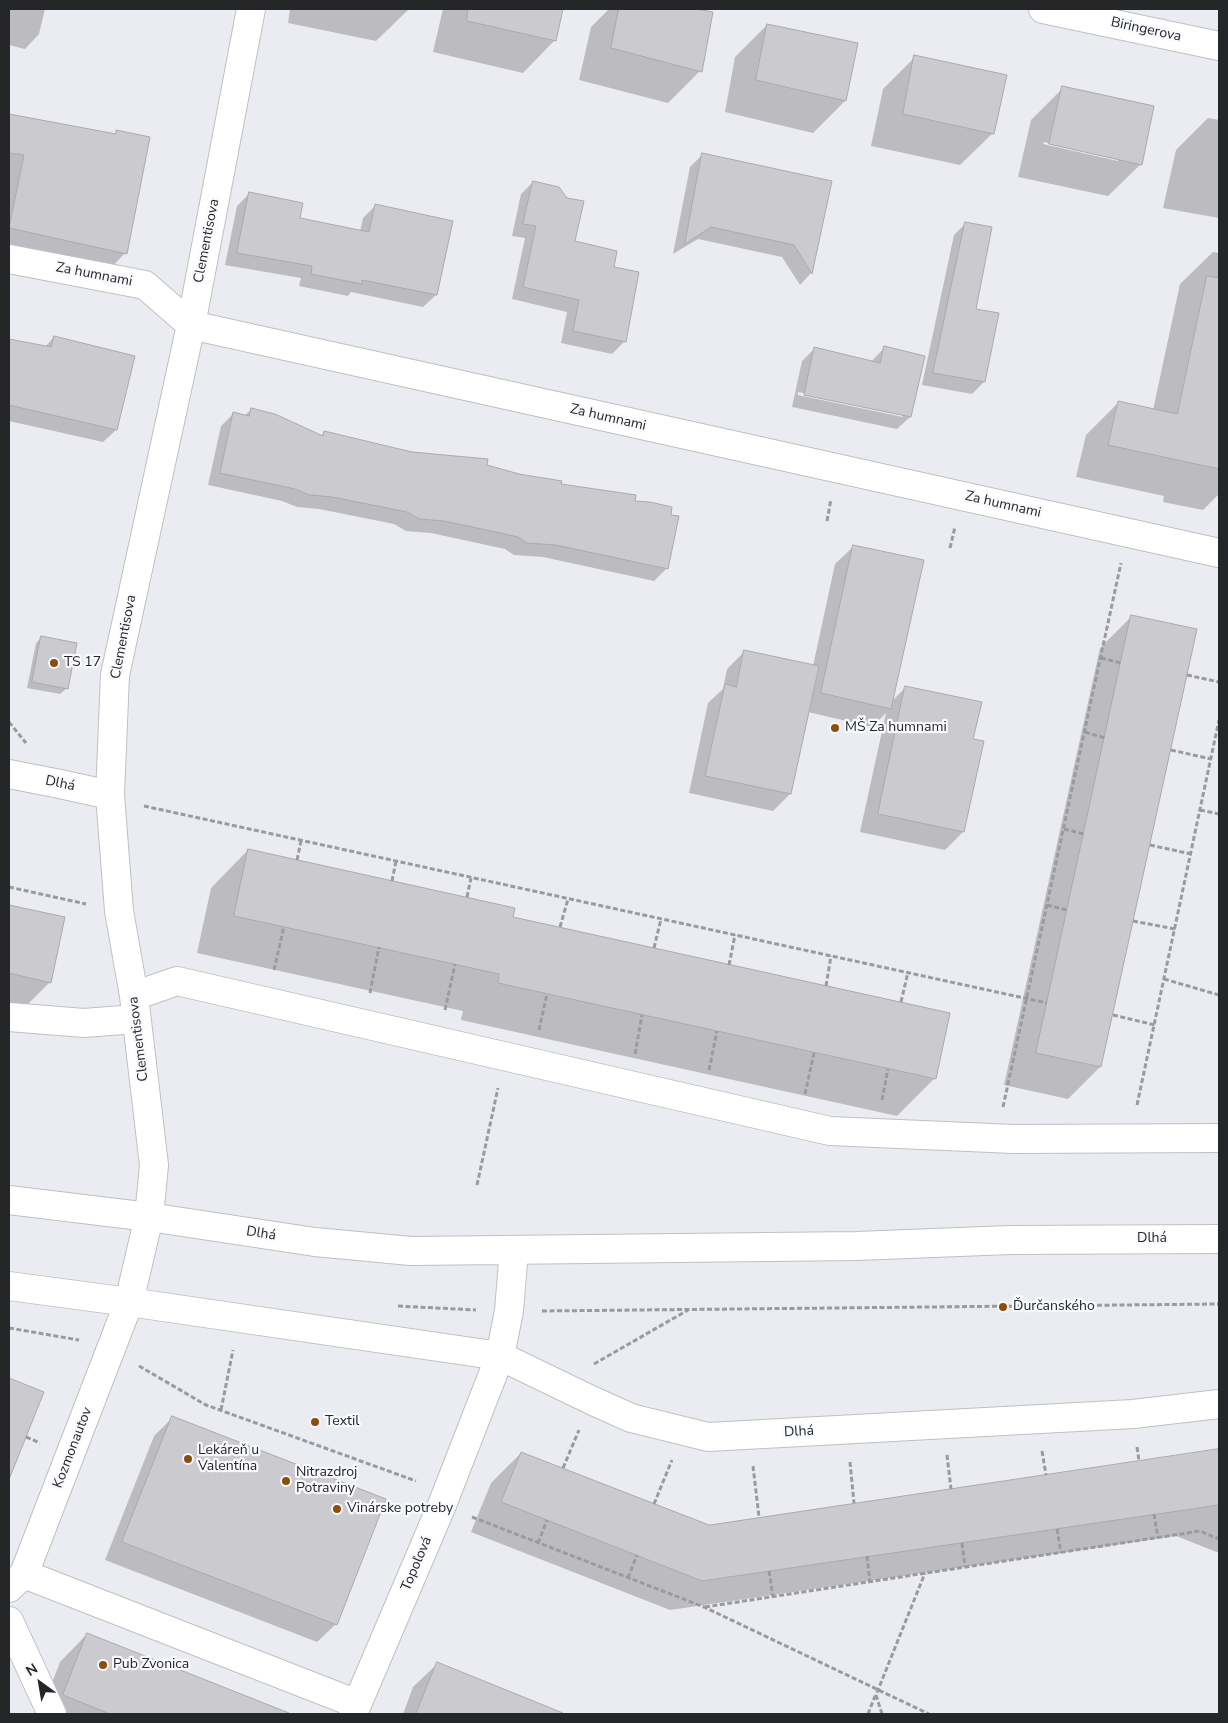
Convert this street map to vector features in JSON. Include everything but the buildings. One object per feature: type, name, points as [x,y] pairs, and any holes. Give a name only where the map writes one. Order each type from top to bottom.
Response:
[{"type":"street","name":"Clementisova","points":[[129,1302],[149,1217],[154,1165],[135,1008],[119,911],[110,795],[115,675],[191,325],[251,9]]},
{"type":"street","name":"Biringerova","points":[[1043,9],[1219,46]]},
{"type":"street","name":"Za humnami","points":[[9,259],[145,285],[191,325],[1219,554]]},
{"type":"street","name":"Dlhá","points":[[9,774],[110,795]]},
{"type":"street","points":[[9,1018],[84,1023],[135,1008],[177,981],[830,1132],[1014,1139],[1219,1138]]},
{"type":"street","name":"Dlhá","points":[[9,1200],[149,1217],[315,1242],[411,1251],[857,1246],[1010,1240],[1219,1239]]},
{"type":"street","points":[[500,1356],[509,1311],[514,1250]]},
{"type":"street","name":"Dlhá","points":[[9,1286],[500,1356],[632,1418],[708,1437],[1133,1414],[1219,1404]]},
{"type":"street","name":"Kozmonautov","points":[[16,1581],[129,1302]]},
{"type":"street","name":"Topoľová","points":[[355,1709],[444,1498],[500,1356]]},
{"type":"street","points":[[16,1581],[355,1709]]},
{"type":"street","points":[[9,1621],[52,1714]]},
{"type":"path","points":[[826,521],[832,493]]},
{"type":"path","points":[[950,548],[957,521]]},
{"type":"path","points":[[1003,1107],[1123,557]]},
{"type":"path","points":[[1101,658],[1121,663]]},
{"type":"path","points":[[1187,675],[1219,682]]},
{"type":"path","points":[[1137,1105],[1219,720]]},
{"type":"path","points":[[1085,732],[1105,738]]},
{"type":"path","points":[[1171,750],[1211,759]]},
{"type":"path","points":[[136,805],[1047,1003]]},
{"type":"path","points":[[1200,810],[1219,814]]},
{"type":"path","points":[[1064,829],[1084,834]]},
{"type":"path","points":[[297,860],[301,841]]},
{"type":"path","points":[[1150,845],[1191,854]]},
{"type":"path","points":[[392,881],[396,861]]},
{"type":"path","points":[[467,897],[471,878]]},
{"type":"path","points":[[9,887],[119,911]]},
{"type":"path","points":[[560,927],[568,899]]},
{"type":"path","points":[[1047,905],[1067,910]]},
{"type":"path","points":[[654,948],[661,919]]},
{"type":"path","points":[[1133,921],[1175,929]]},
{"type":"path","points":[[272,979],[284,926]]},
{"type":"path","points":[[729,964],[736,935]]},
{"type":"path","points":[[369,1000],[379,947]]},
{"type":"path","points":[[826,986],[832,956]]},
{"type":"path","points":[[444,1016],[455,964]]},
{"type":"path","points":[[900,1002],[908,972]]},
{"type":"path","points":[[1164,979],[1219,995]]},
{"type":"path","points":[[538,1037],[548,994]]},
{"type":"path","points":[[634,1058],[642,1015]]},
{"type":"path","points":[[1112,1015],[1155,1025]]},
{"type":"path","points":[[708,1074],[717,1031]]},
{"type":"path","points":[[805,1096],[814,1053]]},
{"type":"path","points":[[477,1185],[505,1056]]},
{"type":"path","points":[[881,1107],[888,1069]]},
{"type":"path","points":[[509,1311],[1219,1304]]},
{"type":"path","points":[[559,1384],[688,1310]]},
{"type":"path","points":[[221,1410],[240,1318]]},
{"type":"path","points":[[9,1328],[80,1340]]},
{"type":"path","points":[[111,1349],[206,1405],[444,1498],[538,1543],[704,1607],[929,1714]]},
{"type":"path","points":[[564,1468],[591,1400]]},
{"type":"path","points":[[846,1429],[854,1503]]},
{"type":"path","points":[[654,1504],[684,1431]]},
{"type":"path","points":[[749,1435],[758,1517]]},
{"type":"path","points":[[1154,1514],[1158,1538]]},
{"type":"path","points":[[538,1543],[547,1520]]},
{"type":"path","points":[[1057,1528],[1061,1553]]},
{"type":"path","points":[[704,1607],[1200,1531],[1219,1539]]},
{"type":"path","points":[[962,1543],[965,1567]]},
{"type":"path","points":[[628,1578],[637,1555]]},
{"type":"path","points":[[867,1556],[870,1582]]},
{"type":"path","points":[[769,1571],[773,1597]]},
{"type":"path","points":[[868,1714],[925,1573]]},
{"type":"path","points":[[876,1695],[882,1714]]},
{"type":"place","name":"TS 17","points":[[54,663]]},
{"type":"place","name":"MŠ Za humnami","points":[[835,728]]},
{"type":"place","name":"Ďurčanského","points":[[1003,1307]]},
{"type":"place","name":"Textil","points":[[315,1422]]},
{"type":"place","name":"Lekáreň u Valentína","points":[[188,1459]]},
{"type":"place","name":"Nitrazdroj Potraviny","points":[[286,1481]]},
{"type":"place","name":"Vinárske potreby","points":[[337,1509]]},
{"type":"place","name":"Pub Zvonica","points":[[103,1665]]}]
